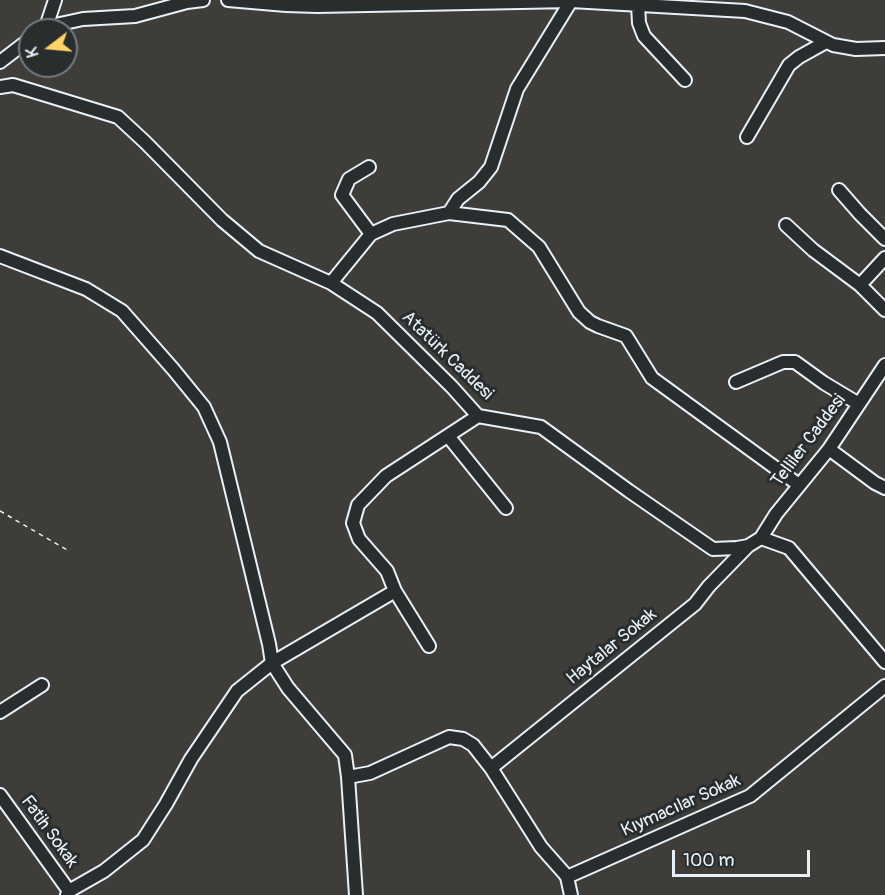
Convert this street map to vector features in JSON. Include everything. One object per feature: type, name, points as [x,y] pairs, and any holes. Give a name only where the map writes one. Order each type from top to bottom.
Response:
[{"type":"street","points":[[48,18],[55,0]]},
{"type":"street","points":[[78,20],[135,16],[203,0]]},
{"type":"street","points":[[228,0],[317,6],[572,1],[745,11],[788,22],[832,45],[856,49],[885,48]]},
{"type":"street","points":[[449,213],[458,199],[479,182],[491,167],[517,89],[572,1]]},
{"type":"street","points":[[638,5],[639,23],[644,36],[685,80]]},
{"type":"street","points":[[747,137],[789,65],[826,42]]},
{"type":"street","points":[[0,62],[18,48]]},
{"type":"street","name":"Atatürk Caddesi","points":[[0,87],[13,86],[118,117],[222,220],[259,251],[331,283],[377,313],[478,416],[541,427],[713,549],[748,546],[761,537]]},
{"type":"street","points":[[369,167],[349,178],[342,195],[371,234]]},
{"type":"street","points":[[839,190],[885,239]]},
{"type":"street","points":[[331,283],[371,234],[393,224],[449,213],[508,220],[539,247],[579,312],[590,322],[626,336],[652,378],[799,485]]},
{"type":"street","points":[[786,225],[813,250],[860,285],[885,310]]},
{"type":"street","points":[[0,256],[86,289],[122,311],[204,407],[220,442],[272,663],[288,688],[345,756],[356,895]]},
{"type":"street","points":[[860,285],[885,258]]},
{"type":"street","points":[[736,382],[783,362],[795,362],[824,383],[860,404]]},
{"type":"street","name":"Telliler Caddesi","points":[[761,537],[776,514],[829,449],[885,365]]},
{"type":"street","points":[[429,646],[395,591],[387,571],[360,538],[353,523],[358,505],[386,476],[478,416]]},
{"type":"street","points":[[448,436],[506,508]]},
{"type":"street","points":[[829,449],[885,489]]},
{"type":"street","points":[[761,537],[789,548],[885,662]]},
{"type":"street","name":"Haytalar Sokak","points":[[491,768],[695,604],[709,586],[748,546]]},
{"type":"street","points":[[68,893],[104,871],[142,840],[166,804],[191,759],[237,691],[272,663],[395,591]]},
{"type":"street","points":[[0,712],[42,685]]},
{"type":"street","name":"Kıymacılar Sokak","points":[[567,877],[750,796],[885,687]]},
{"type":"street","points":[[348,777],[370,773],[449,737],[463,739],[473,745],[491,768],[541,847],[567,877],[571,895]]},
{"type":"street","name":"Fatih Sokak","points":[[0,795],[68,893]]},
{"type":"path","points":[[0,511],[69,551]]}]
